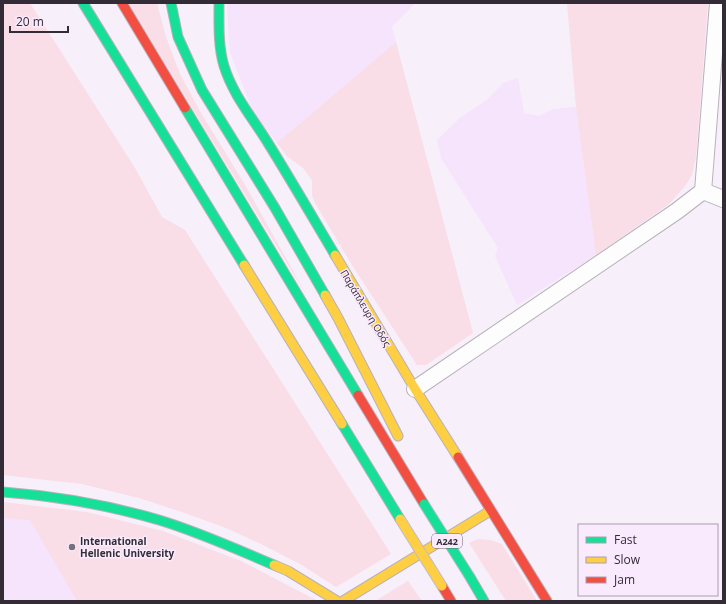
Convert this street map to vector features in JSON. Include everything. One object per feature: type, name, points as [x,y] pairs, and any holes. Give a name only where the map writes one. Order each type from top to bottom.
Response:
[{"type":"main road","points":[[83,3],[451,601]]},
{"type":"main road","points":[[122,3],[424,504]]},
{"type":"main road","points":[[171,3],[178,37],[202,90],[275,208],[338,318],[404,450],[424,504]]},
{"type":"main road","name":"Παράπλευρη Οδός","points":[[219,3],[221,53],[227,78],[267,142],[415,390],[547,601]]},
{"type":"main road","points":[[3,492],[33,493],[85,501],[163,522],[218,540],[287,571],[337,601]]},
{"type":"main road","name":"Α242","points":[[424,504],[484,601]]},
{"type":"main road","points":[[343,601],[490,511]]},
{"type":"street","points":[[415,390],[677,211],[703,191],[718,3]]},
{"type":"street","points":[[703,191],[723,199]]},
{"type":"shaded area","points":[[3,3],[30,3],[135,168],[162,217],[185,230],[391,554],[336,587],[300,564],[261,544],[226,528],[182,512],[139,498],[82,484],[3,475]]},
{"type":"shaded area","points":[[128,3],[157,3],[166,37],[180,74],[201,113],[244,183],[307,296]]},
{"type":"shaded area","points":[[227,3],[415,3],[392,27],[396,42],[277,143],[253,112],[230,52]]},
{"type":"shaded area","points":[[567,3],[708,3],[696,157],[692,175],[685,186],[669,204],[596,255],[576,107]]},
{"type":"shaded area","points":[[396,42],[473,333],[426,365],[417,365],[352,265],[315,203],[312,195],[312,180],[303,168],[287,156],[277,143]]},
{"type":"shaded area","points":[[518,78],[524,113],[539,116],[553,109],[576,107],[596,255],[517,305],[495,256],[498,248],[441,158],[437,140],[461,117],[487,100],[503,83]]},
{"type":"shaded area","points":[[3,502],[87,512],[163,531],[241,561],[318,601],[77,601],[30,520],[3,518]]},
{"type":"shaded area","name":"International Hellenic University","points":[[3,518],[30,520],[258,601],[3,601]]},
{"type":"shaded area","points":[[478,539],[490,540],[502,544],[537,601],[506,601],[469,543]]},
{"type":"shaded area","points":[[408,581],[422,601],[375,601]]},
{"type":"traffic: fast","points":[[83,3],[244,265]]},
{"type":"traffic: fast","points":[[171,3],[178,37],[202,90],[275,208],[325,295]]},
{"type":"traffic: fast","points":[[219,3],[219,35],[221,51],[224,66],[232,87],[277,157],[335,255]]},
{"type":"traffic: fast","points":[[185,108],[358,395]]},
{"type":"traffic: fast","points":[[342,424],[400,519]]},
{"type":"traffic: fast","points":[[3,492],[82,502],[159,520],[217,541],[274,565]]},
{"type":"traffic: fast","points":[[424,504],[470,577]]},
{"type":"traffic: fast","points":[[470,577],[484,601]]},
{"type":"traffic: slow","points":[[335,255],[415,389],[458,457]]},
{"type":"traffic: slow","points":[[244,265],[342,424]]},
{"type":"traffic: slow","points":[[325,295],[398,436]]},
{"type":"traffic: slow","points":[[343,601],[490,511]]},
{"type":"traffic: slow","points":[[400,519],[442,586]]},
{"type":"traffic: slow","points":[[274,565],[288,571],[337,601]]},
{"type":"traffic: jam","points":[[122,3],[185,108]]},
{"type":"traffic: jam","points":[[358,395],[424,504]]},
{"type":"traffic: jam","points":[[458,457],[547,601]]},
{"type":"traffic: jam","points":[[442,586],[451,601]]},
{"type":"place","name":"International Hellenic University","points":[[72,547]]}]
